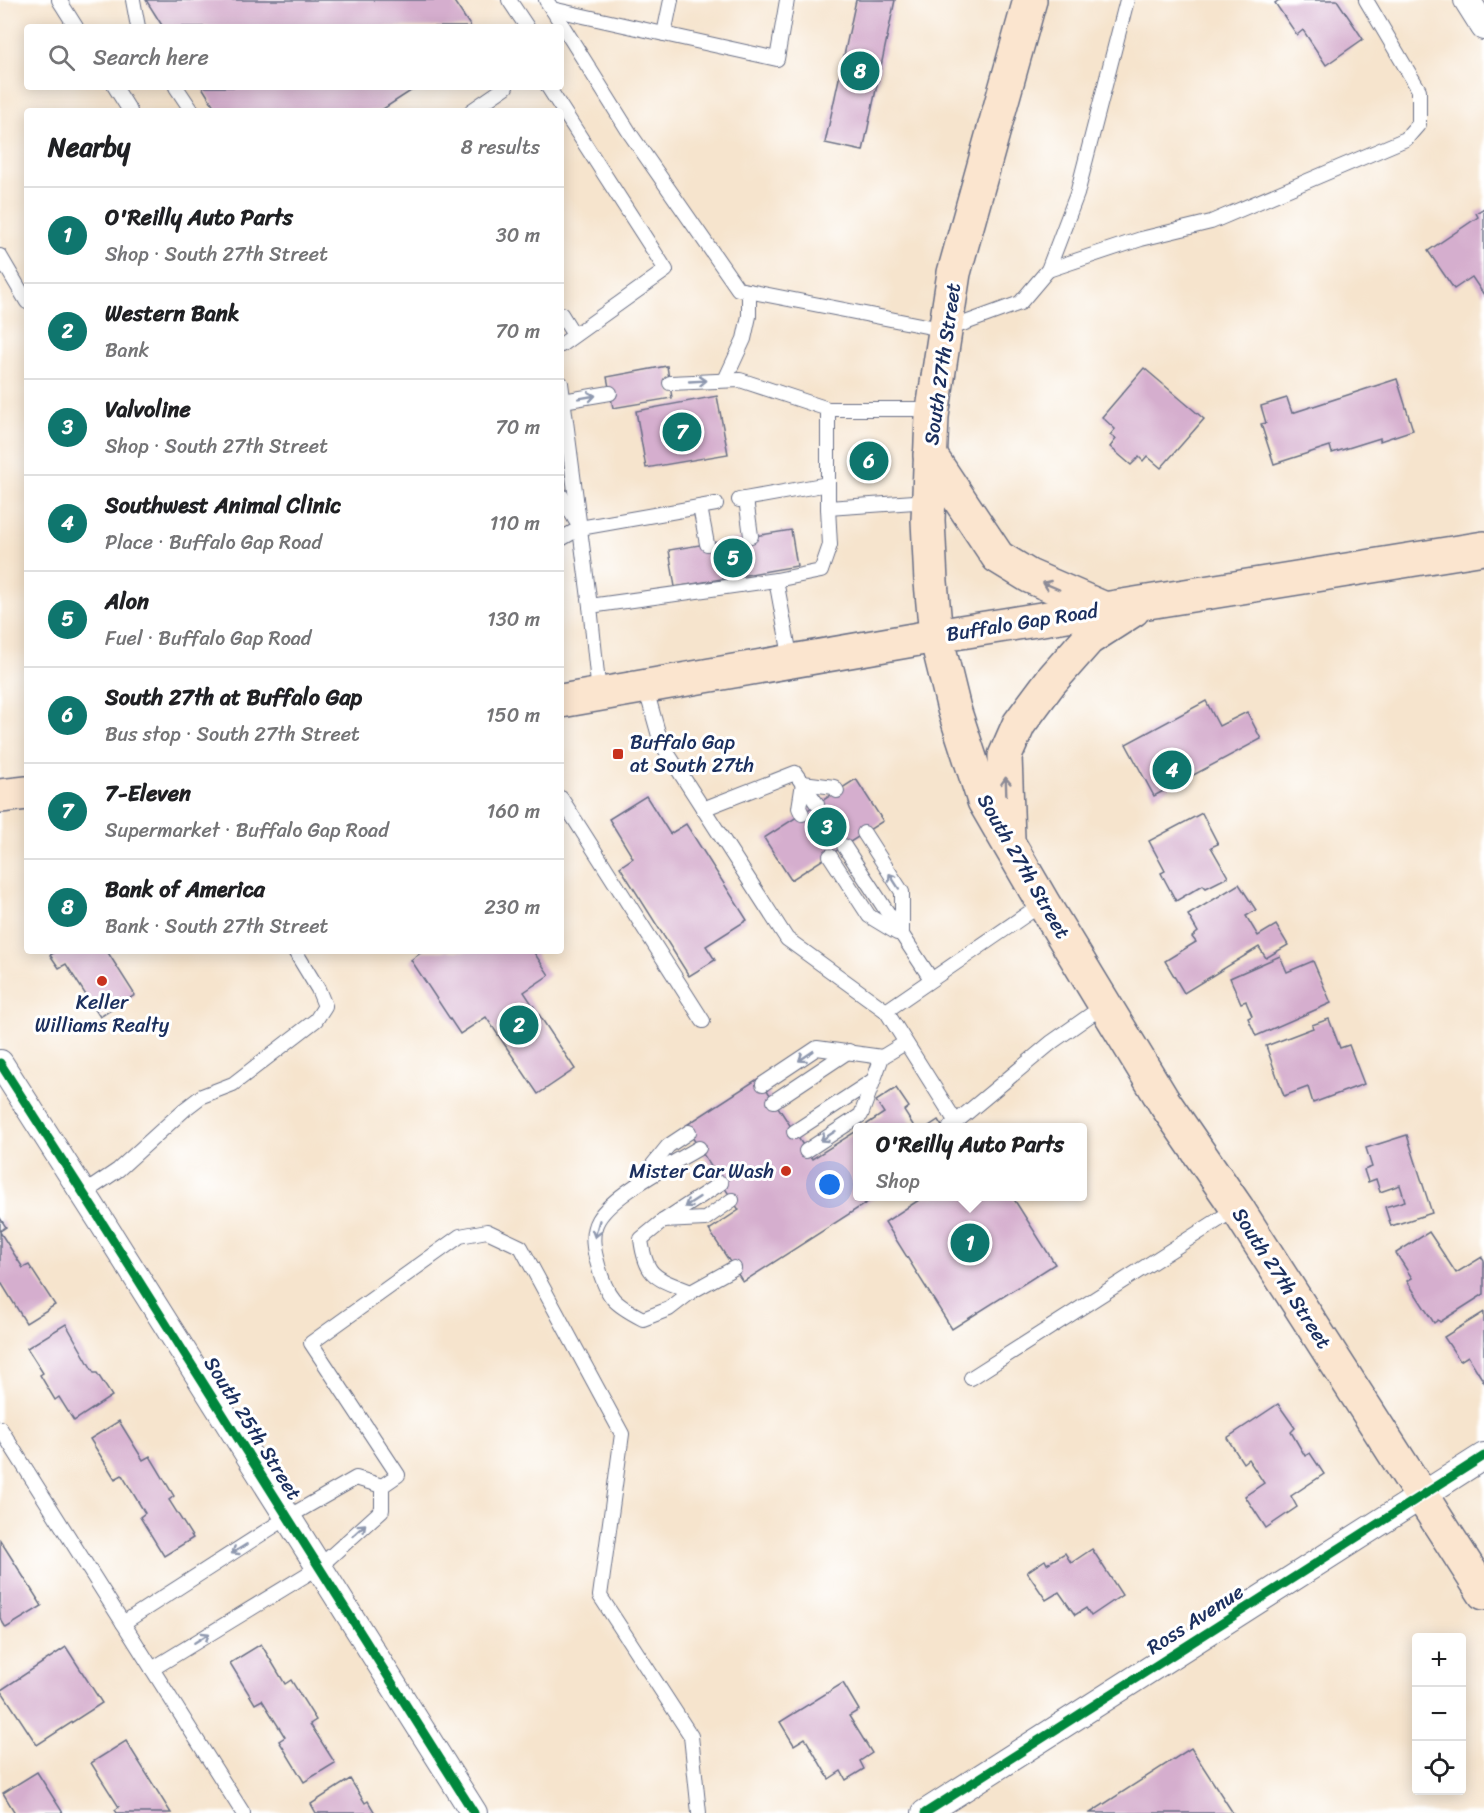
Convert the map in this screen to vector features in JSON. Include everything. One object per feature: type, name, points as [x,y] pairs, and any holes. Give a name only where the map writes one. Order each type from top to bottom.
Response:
[{"type":"main road","name":"South 27th Street","points":[[1030,0],[954,273],[933,408],[927,520],[936,636],[954,709],[984,801],[1043,903],[1164,1102],[1237,1208],[1484,1593]]},
{"type":"main road","points":[[930,454],[998,557],[1029,576],[1105,609]]},
{"type":"main road","name":"Buffalo Gap Road","points":[[564,700],[936,636],[1484,548]]},
{"type":"main road","points":[[1008,844],[1005,756],[1019,724],[1051,681],[1088,639],[1144,603]]},
{"type":"main road","points":[[0,796],[24,793]]},
{"type":"street","points":[[1467,0],[1484,27]]},
{"type":"street","name":"South 25th Street","points":[[0,1063],[474,1813]]},
{"type":"street","name":"Ross Avenue","points":[[925,1813],[1484,1456]]},
{"type":"lane","points":[[59,0],[74,24]]},
{"type":"lane","points":[[133,0],[137,24]]},
{"type":"lane","points":[[510,0],[525,24]]},
{"type":"lane","points":[[664,34],[670,0]]},
{"type":"lane","points":[[549,5],[664,34],[777,58],[787,0]]},
{"type":"lane","points":[[564,29],[631,135],[738,289],[946,330],[1020,303],[1048,270],[1077,194],[1127,0]]},
{"type":"lane","points":[[1048,270],[1141,239],[1211,222],[1406,139],[1419,124],[1419,90],[1366,0]]},
{"type":"lane","points":[[549,5],[561,24]]},
{"type":"lane","points":[[116,90],[128,108]]},
{"type":"lane","points":[[178,90],[190,108]]},
{"type":"lane","points":[[475,108],[502,90]]},
{"type":"lane","points":[[550,90],[562,108]]},
{"type":"lane","points":[[564,112],[666,270],[564,343]]},
{"type":"lane","points":[[0,256],[24,297]]},
{"type":"lane","points":[[725,380],[744,339],[749,316],[749,291]]},
{"type":"lane","points":[[564,319],[574,335]]},
{"type":"lane","points":[[670,382],[740,380],[828,409],[933,408]]},
{"type":"lane","points":[[564,401],[610,393]]},
{"type":"lane","points":[[564,408],[599,694]]},
{"type":"lane","points":[[590,606],[758,578],[776,580],[821,571],[830,545],[828,409]]},
{"type":"lane","points":[[751,536],[742,500],[828,484]]},
{"type":"lane","points":[[564,500],[580,528]]},
{"type":"lane","points":[[828,508],[929,501]]},
{"type":"lane","points":[[564,537],[580,528],[716,504]]},
{"type":"lane","points":[[700,507],[707,544]]},
{"type":"lane","points":[[776,580],[791,661]]},
{"type":"lane","points":[[645,686],[661,743],[787,939],[886,1011],[952,1123]]},
{"type":"lane","points":[[703,808],[795,773],[817,804]]},
{"type":"lane","points":[[802,783],[834,787],[837,791]]},
{"type":"lane","points":[[802,783],[799,808],[802,814]]},
{"type":"lane","points":[[564,803],[703,1022]]},
{"type":"lane","points":[[864,833],[902,892],[902,935]]},
{"type":"lane","points":[[844,846],[931,979]]},
{"type":"lane","points":[[830,856],[869,916],[902,935]]},
{"type":"lane","points":[[886,1011],[1043,903]]},
{"type":"lane","points":[[84,1193],[118,1170],[202,1096],[233,1084],[316,1020],[325,1006],[318,989],[297,954]]},
{"type":"lane","points":[[955,1123],[1052,1042],[1106,1004]]},
{"type":"lane","points":[[806,1151],[861,1115],[882,1058],[905,1042]]},
{"type":"lane","points":[[763,1084],[818,1048],[849,1051],[882,1058]]},
{"type":"lane","points":[[774,1101],[849,1051]]},
{"type":"lane","points":[[794,1132],[872,1082]]},
{"type":"lane","points":[[635,1187],[668,1146],[689,1132]]},
{"type":"lane","points":[[699,1148],[635,1187],[616,1202],[598,1221],[592,1246],[602,1281],[616,1305],[643,1319],[669,1309],[692,1292],[734,1268]]},
{"type":"lane","points":[[692,1292],[655,1277],[644,1260],[641,1239],[663,1221],[721,1183]]},
{"type":"lane","points":[[663,1221],[705,1219],[732,1200]]},
{"type":"lane","points":[[970,1378],[1237,1208]]},
{"type":"lane","points":[[382,1486],[398,1475],[311,1343],[460,1236],[487,1231],[521,1247],[622,1434],[600,1596],[691,1736],[699,1813]]},
{"type":"lane","points":[[0,1428],[243,1813]]},
{"type":"lane","points":[[123,1623],[288,1517],[356,1478],[382,1486]]},
{"type":"lane","points":[[152,1669],[319,1567],[382,1510],[382,1486]]},
{"type":"building","points":[[146,0],[453,0],[469,24],[161,24]]},
{"type":"building","points":[[856,0],[895,0],[863,151],[825,143]]},
{"type":"building","points":[[1279,0],[1337,0],[1363,39],[1326,65],[1303,30],[1297,35],[1275,3]]},
{"type":"building","points":[[204,90],[412,90],[385,108],[215,108]]},
{"type":"building","points":[[1484,208],[1484,295],[1472,277],[1454,289],[1428,251],[1478,217],[1476,213]]},
{"type":"building","points":[[667,366],[672,398],[613,408],[607,377]]},
{"type":"building","points":[[1144,368],[1204,419],[1161,468],[1147,456],[1143,461],[1139,457],[1131,465],[1110,447],[1116,439],[1110,435],[1115,429],[1102,417]]},
{"type":"building","points":[[1397,379],[1413,430],[1332,453],[1330,446],[1274,464],[1261,424],[1266,423],[1261,406],[1287,398],[1292,413]]},
{"type":"building","points":[[717,396],[728,454],[646,468],[636,411]]},
{"type":"building","points":[[791,530],[797,566],[675,587],[669,550]]},
{"type":"building","points":[[1206,701],[1219,726],[1247,712],[1261,739],[1154,796],[1126,744]]},
{"type":"building","points":[[856,779],[883,821],[791,880],[764,838]]},
{"type":"building","points":[[646,796],[670,834],[686,824],[747,920],[706,946],[715,960],[689,976],[620,867],[633,858],[609,819]]},
{"type":"building","points":[[1202,813],[1218,844],[1211,847],[1228,877],[1206,888],[1203,885],[1176,901],[1161,873],[1165,871],[1149,841]]},
{"type":"building","points":[[1239,884],[1256,910],[1246,916],[1258,936],[1276,925],[1288,945],[1266,958],[1259,947],[1184,993],[1165,961],[1196,942],[1192,937],[1198,932],[1188,915]]},
{"type":"building","name":"Keller Williams Realty","points":[[109,954],[135,995],[100,1017],[66,964],[59,968],[50,955]]},
{"type":"building","points":[[419,954],[535,954],[549,975],[524,992],[575,1069],[538,1094],[486,1017],[460,1034],[411,960]]},
{"type":"building","points":[[1280,956],[1287,972],[1313,961],[1331,1003],[1256,1036],[1248,1018],[1252,1016],[1246,1001],[1241,1003],[1230,978]]},
{"type":"building","points":[[1329,1019],[1340,1048],[1349,1045],[1364,1084],[1313,1103],[1308,1087],[1284,1096],[1266,1046],[1313,1028],[1312,1025]]},
{"type":"building","name":"Mister Car Wash","points":[[759,1078],[812,1159],[853,1133],[853,1201],[869,1201],[743,1282],[709,1230],[739,1210],[685,1126]]},
{"type":"building","points":[[896,1088],[909,1107],[904,1111],[912,1123],[869,1123],[884,1113],[876,1101]]},
{"type":"building","points":[[1407,1135],[1432,1213],[1391,1226],[1385,1207],[1405,1201],[1400,1185],[1380,1192],[1376,1179],[1368,1182],[1364,1170],[1372,1167],[1366,1148]]},
{"type":"building","points":[[917,1201],[1015,1201],[1055,1264],[952,1329],[885,1222]]},
{"type":"building","points":[[0,1218],[6,1227],[0,1231]]},
{"type":"building","points":[[0,1232],[23,1268],[29,1265],[55,1305],[26,1323],[2,1284],[0,1285]]},
{"type":"building","points":[[1429,1232],[1456,1273],[1482,1257],[1484,1260],[1484,1294],[1440,1322],[1438,1320],[1434,1323],[1407,1281],[1412,1278],[1396,1253]]},
{"type":"building","points":[[1484,1312],[1484,1382],[1468,1356],[1460,1361],[1444,1337]]},
{"type":"building","points":[[66,1324],[94,1373],[97,1373],[112,1396],[74,1421],[59,1397],[55,1400],[40,1375],[43,1373],[27,1348]]},
{"type":"building","points":[[1278,1404],[1295,1428],[1291,1432],[1305,1456],[1310,1453],[1324,1474],[1291,1496],[1297,1507],[1266,1528],[1245,1496],[1264,1483],[1248,1459],[1243,1463],[1227,1438]]},
{"type":"building","points":[[119,1421],[143,1460],[150,1456],[174,1496],[169,1500],[193,1538],[164,1556],[140,1517],[145,1513],[122,1475],[115,1479],[90,1439]]},
{"type":"building","points":[[0,1540],[42,1606],[6,1628],[0,1618]]},
{"type":"building","points":[[1092,1549],[1122,1595],[1091,1616],[1086,1608],[1075,1615],[1059,1592],[1046,1600],[1027,1572],[1045,1560],[1047,1564],[1065,1553],[1071,1563]]},
{"type":"building","points":[[261,1644],[285,1684],[291,1680],[316,1720],[310,1724],[335,1763],[304,1782],[279,1741],[285,1737],[262,1700],[255,1704],[230,1663]]},
{"type":"building","points":[[66,1647],[102,1703],[37,1745],[1,1690]]},
{"type":"building","points":[[843,1683],[859,1710],[849,1716],[872,1753],[860,1761],[864,1769],[846,1780],[841,1771],[829,1779],[805,1738],[794,1745],[780,1722]]},
{"type":"building","points":[[126,1741],[171,1813],[117,1813],[115,1810],[119,1807],[91,1763]]},
{"type":"building","points":[[1191,1748],[1233,1813],[1090,1813]]},
{"type":"building","points":[[37,1772],[63,1813],[15,1813],[3,1793]]},
{"type":"building","points":[[350,1779],[365,1803],[368,1801],[375,1813],[316,1813],[311,1804]]},
{"type":"cycle path","points":[[0,1063],[474,1813]]},
{"type":"cycle path","points":[[925,1813],[1484,1456]]},
{"type":"place","name":"Bank of America","points":[[860,71]]},
{"type":"place","name":"7-Eleven","points":[[682,432]]},
{"type":"place","name":"South 27th at Buffalo Gap","points":[[869,461]]},
{"type":"place","name":"Alon","points":[[733,558]]},
{"type":"place","name":"Buffalo Gap at South 27th","points":[[618,754]]},
{"type":"place","name":"Southwest Animal Clinic","points":[[1172,770]]},
{"type":"place","name":"Valvoline","points":[[827,827]]},
{"type":"place","name":"Keller Williams Realty","points":[[102,981]]},
{"type":"place","name":"Western Bank","points":[[519,1025]]},
{"type":"place","name":"Mister Car Wash","points":[[786,1171]]},
{"type":"place","name":"O'Reilly Auto Parts","points":[[970,1243]]}]
